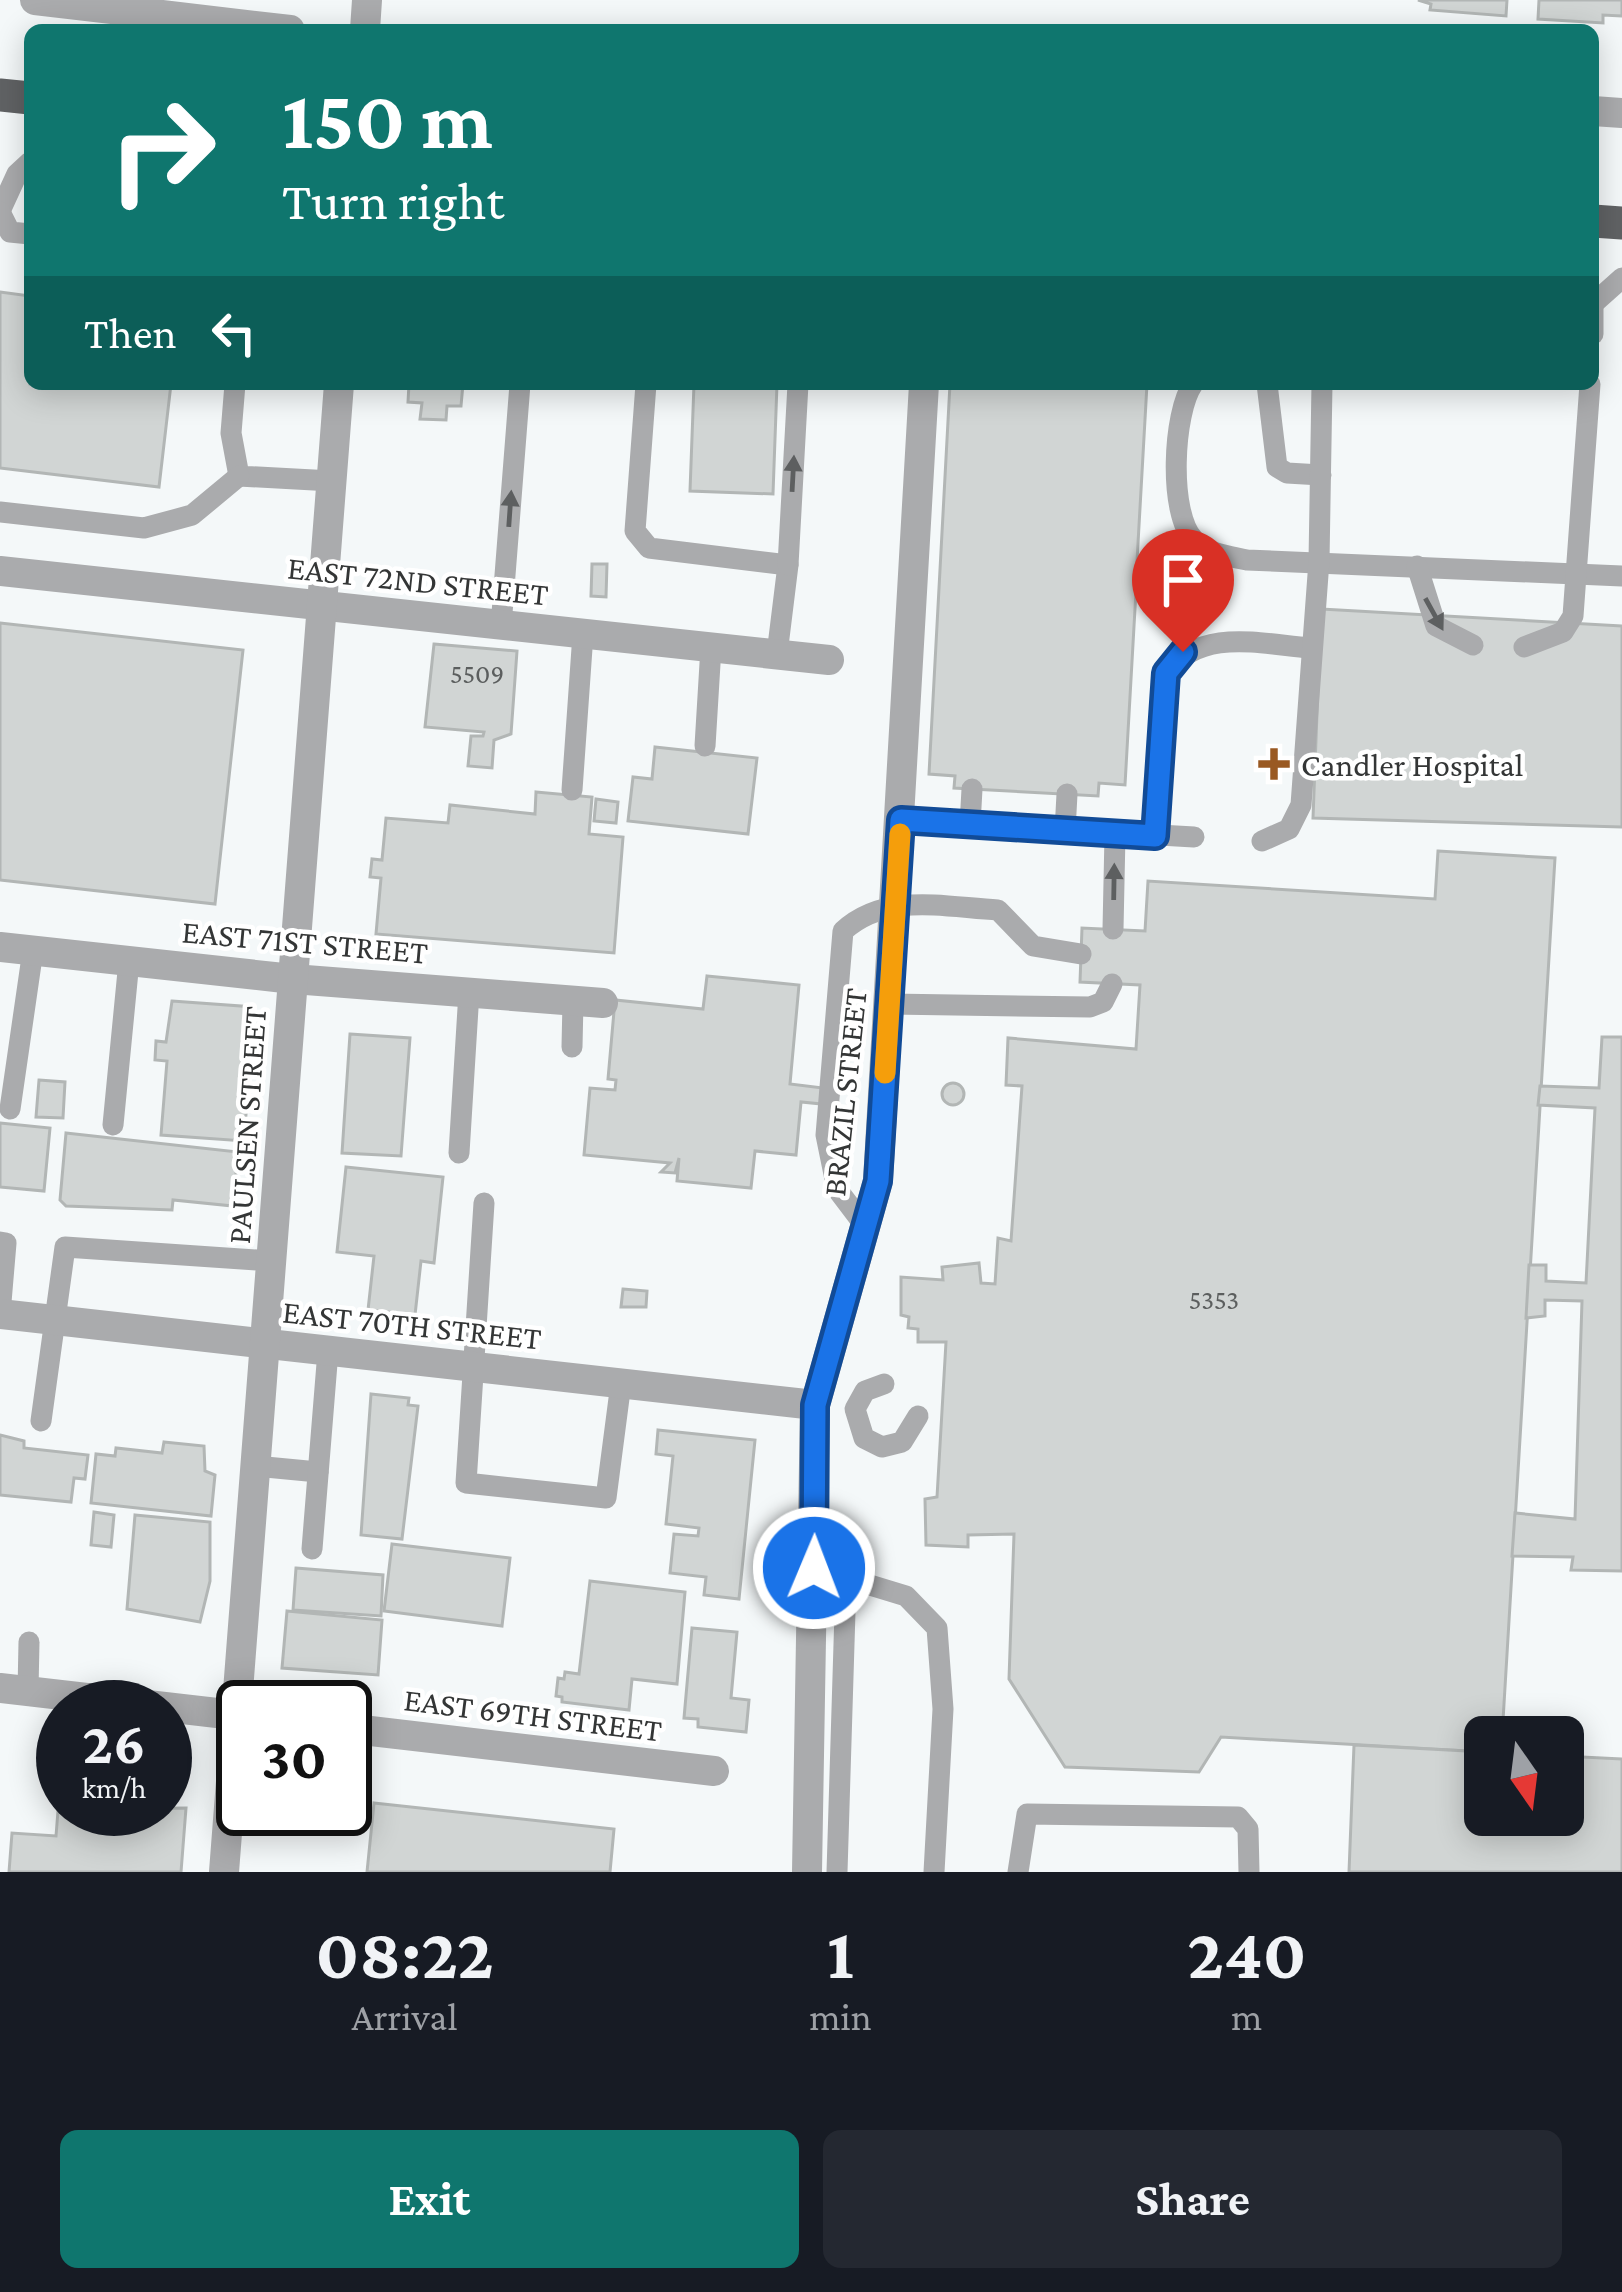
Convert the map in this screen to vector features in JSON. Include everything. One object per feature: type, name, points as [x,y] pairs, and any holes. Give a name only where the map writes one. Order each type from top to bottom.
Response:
[{"type":"street","points":[[35,0],[151,5],[257,24]]},
{"type":"street","name":"PAULSEN STREET","points":[[241,1680],[339,390]]},
{"type":"street","name":"BRAZIL STREET","points":[[807,1872],[815,1405],[878,1181],[924,390]]},
{"type":"street","name":"EAST 72ND STREET","points":[[0,571],[829,660]]},
{"type":"street","name":"EAST 71ST STREET","points":[[0,947],[293,979],[588,1002]]},
{"type":"street","name":"EAST 70TH STREET","points":[[0,1314],[815,1405]]},
{"type":"street","points":[[14,1689],[216,1713]]},
{"type":"street","name":"EAST 69TH STREET","points":[[372,1731],[714,1771]]},
{"type":"street","name":"PAULSEN STREET","points":[[224,1872],[227,1836]]},
{"type":"lane","points":[[8,224],[17,174],[24,168]]},
{"type":"lane","points":[[1599,298],[1622,278]]},
{"type":"lane","points":[[235,390],[232,433],[238,476]]},
{"type":"lane","points":[[501,626],[520,390]]},
{"type":"lane","points":[[646,390],[635,531],[649,548],[788,565]]},
{"type":"lane","points":[[777,654],[788,565],[798,390]]},
{"type":"lane","points":[[1190,390],[1180,408],[1178,507],[1191,538],[1208,550],[1247,560],[1622,576]]},
{"type":"lane","points":[[1269,390],[1277,466],[1287,473],[1321,475]]},
{"type":"lane","points":[[1262,841],[1289,829],[1301,805],[1319,561],[1322,390]]},
{"type":"lane","points":[[1524,647],[1563,632],[1573,616],[1580,574],[1590,390]]},
{"type":"lane","points":[[0,524],[1,513],[144,528],[192,515],[238,476],[332,481]]},
{"type":"lane","points":[[1417,566],[1436,626],[1473,645]]},
{"type":"lane","points":[[572,790],[583,634]]},
{"type":"lane","points":[[1155,836],[1166,673],[1183,652],[1212,641],[1311,648]]},
{"type":"lane","points":[[705,746],[711,647]]},
{"type":"lane","points":[[970,825],[972,789]]},
{"type":"lane","points":[[1065,832],[1067,794]]},
{"type":"lane","points":[[901,820],[1194,837]]},
{"type":"lane","points":[[1113,929],[1115,835]]},
{"type":"lane","points":[[866,1226],[837,1189],[826,1135],[843,931],[862,914],[896,903],[998,910],[1033,946],[1081,954]]},
{"type":"lane","points":[[10,1109],[33,950]]},
{"type":"lane","points":[[113,1125],[129,961]]},
{"type":"lane","points":[[890,1004],[1090,1006],[1103,1002],[1112,984]]},
{"type":"lane","points":[[459,1153],[470,992]]},
{"type":"lane","points":[[572,1047],[588,1002]]},
{"type":"lane","points":[[484,1203],[466,1483],[606,1498],[621,1383]]},
{"type":"lane","points":[[0,1242],[5,1243],[0,1314]]},
{"type":"lane","points":[[40,1421],[65,1247],[272,1261]]},
{"type":"lane","points":[[312,1550],[328,1351]]},
{"type":"lane","points":[[884,1384],[865,1391],[854,1409],[857,1430],[882,1447],[902,1442],[918,1416]]},
{"type":"lane","points":[[815,1405],[854,1409]]},
{"type":"lane","points":[[255,1466],[318,1472]]},
{"type":"lane","points":[[814,1568],[906,1596],[937,1628],[943,1709],[934,1872]]},
{"type":"lane","points":[[837,1872],[846,1579]]},
{"type":"lane","points":[[14,1689],[29,1642]]},
{"type":"lane","points":[[1018,1872],[1028,1814],[1238,1816],[1248,1828],[1249,1872]]},
{"type":"building","points":[[1418,0],[1507,0],[1506,16],[1430,10],[1431,4]]},
{"type":"building","points":[[1539,0],[1622,0],[1622,16],[1603,15],[1603,23],[1538,19]]},
{"type":"building","points":[[0,292],[24,295],[24,390],[170,390],[159,487],[0,468]]},
{"type":"building","points":[[409,390],[462,390],[461,406],[447,406],[446,420],[420,419],[422,403],[408,402]]},
{"type":"building","points":[[694,390],[777,390],[773,494],[690,491]]},
{"type":"building","points":[[950,390],[1147,390],[1137,561],[1174,563],[1172,593],[1136,591],[1125,785],[1099,783],[1098,796],[954,788],[955,776],[929,774]]},
{"type":"building","points":[[592,564],[607,564],[606,597],[591,596]]},
{"type":"building","points":[[1321,609],[1622,626],[1622,827],[1313,818]]},
{"type":"building","points":[[0,623],[243,650],[215,904],[0,880]]},
{"type":"building","points":[[434,644],[517,651],[511,734],[494,740],[492,768],[468,766],[471,736],[484,732],[425,727]]},
{"type":"building","points":[[655,747],[757,758],[748,834],[628,821],[633,777],[652,779]]},
{"type":"building","points":[[536,792],[592,797],[589,834],[623,837],[614,953],[376,934],[381,878],[370,877],[372,859],[382,860],[386,818],[448,823],[450,805],[535,814]]},
{"type":"building","points":[[596,799],[618,802],[616,823],[594,821]]},
{"type":"building","points":[[1438,851],[1555,858],[1503,1716],[1464,1716],[1464,1751],[1221,1737],[1199,1772],[1065,1767],[1009,1679],[1014,1534],[968,1535],[968,1547],[926,1545],[925,1499],[937,1497],[946,1342],[918,1342],[918,1329],[908,1328],[909,1317],[901,1315],[901,1277],[943,1280],[942,1267],[979,1263],[981,1283],[995,1284],[998,1238],[1011,1241],[1022,1086],[1006,1085],[1008,1038],[1136,1049],[1140,985],[1080,982],[1082,928],[1145,931],[1148,881],[1435,899]]},
{"type":"building","points":[[707,976],[799,985],[790,1084],[823,1088],[822,1104],[801,1102],[796,1155],[755,1151],[751,1188],[677,1181],[679,1158],[675,1173],[661,1172],[670,1163],[584,1155],[590,1088],[615,1090],[616,1080],[608,1079],[615,1000],[703,1009]]},
{"type":"building","points":[[172,1001],[254,1007],[244,1141],[161,1135],[167,1061],[155,1060],[156,1041],[166,1042]]},
{"type":"building","points":[[350,1034],[410,1038],[401,1156],[342,1153]]},
{"type":"building","points":[[1602,1037],[1622,1037],[1622,1571],[1571,1570],[1573,1557],[1512,1556],[1515,1513],[1575,1519],[1582,1301],[1545,1300],[1545,1316],[1526,1318],[1529,1265],[1546,1265],[1546,1281],[1586,1283],[1595,1108],[1538,1105],[1540,1086],[1599,1088]]},
{"type":"building","points":[[39,1080],[65,1082],[63,1118],[36,1117]]},
{"type":"building","points":[[953,1083],[964,1094],[953,1105],[942,1094]]},
{"type":"building","points":[[0,1123],[50,1128],[44,1191],[0,1187]]},
{"type":"building","points":[[66,1133],[238,1152],[233,1206],[173,1200],[172,1210],[66,1206],[60,1200]]},
{"type":"building","points":[[346,1167],[443,1177],[434,1263],[421,1261],[415,1315],[368,1310],[374,1256],[337,1252]]},
{"type":"building","points":[[623,1289],[647,1291],[646,1307],[621,1307]]},
{"type":"building","points":[[371,1394],[409,1398],[408,1405],[418,1406],[402,1539],[361,1535]]},
{"type":"building","points":[[658,1430],[755,1440],[739,1599],[704,1595],[706,1577],[670,1573],[674,1534],[698,1536],[699,1528],[666,1524],[673,1456],[656,1454]]},
{"type":"building","points":[[0,1435],[24,1441],[24,1448],[88,1455],[85,1479],[74,1478],[71,1502],[0,1495]]},
{"type":"building","points":[[164,1442],[204,1446],[205,1471],[215,1475],[211,1516],[91,1503],[96,1454],[115,1456],[116,1448],[162,1453]]},
{"type":"building","points":[[94,1512],[114,1515],[111,1547],[91,1545]]},
{"type":"building","points":[[135,1515],[210,1522],[210,1581],[200,1622],[127,1609]]},
{"type":"building","points":[[392,1544],[510,1558],[502,1626],[384,1611]]},
{"type":"building","points":[[296,1568],[383,1575],[381,1616],[293,1610]]},
{"type":"building","points":[[590,1581],[685,1592],[677,1684],[632,1679],[629,1710],[562,1702],[556,1696],[558,1678],[564,1679],[565,1672],[579,1674]]},
{"type":"building","points":[[287,1611],[382,1620],[378,1675],[282,1668]]},
{"type":"building","points":[[692,1628],[737,1632],[731,1698],[749,1700],[746,1732],[698,1727],[698,1719],[684,1718]]},
{"type":"building","points":[[1354,1745],[1464,1751],[1464,1836],[1584,1836],[1584,1757],[1622,1759],[1622,1872],[1349,1872]]},
{"type":"building","points":[[374,1803],[614,1829],[610,1872],[367,1872]]},
{"type":"building","points":[[12,1833],[184,1836],[181,1872],[9,1872]]},
{"type":"slow traffic","points":[[885,1073],[900,834]]},
{"type":"place","name":"Candler Hospital","points":[[1274,764]]},
{"type":"route","points":[[814,1568],[815,1405],[878,1181],[901,820],[1155,836],[1166,673],[1183,652]]}]
